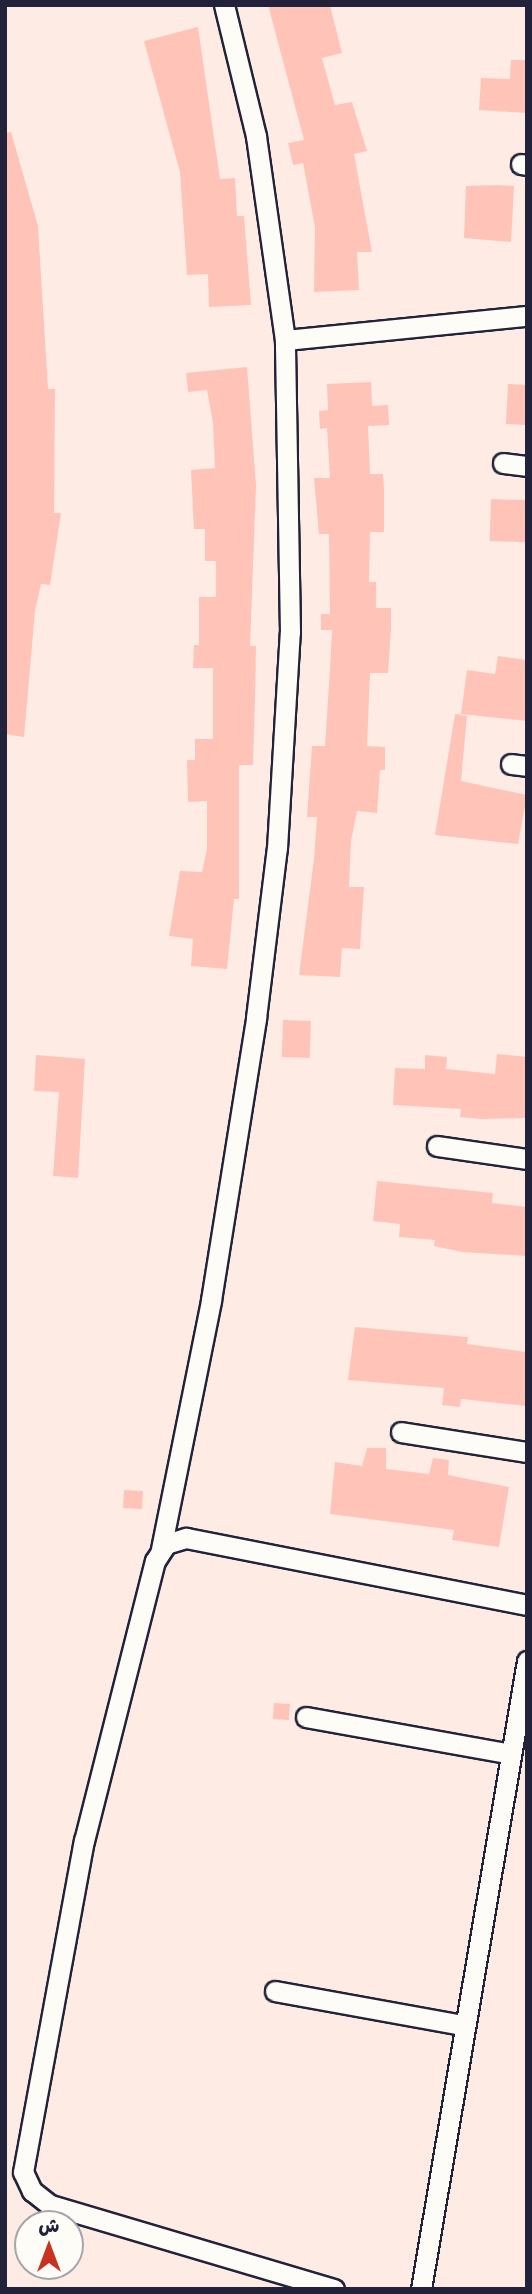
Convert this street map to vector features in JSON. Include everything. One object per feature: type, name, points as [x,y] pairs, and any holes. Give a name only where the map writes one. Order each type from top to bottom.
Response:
[{"type":"street","points":[[224,5],[257,136],[285,340],[293,552],[277,848],[214,1286],[161,1549],[84,1841],[23,2172],[32,2191],[50,2205],[334,2289]]},
{"type":"street","points":[[285,340],[527,316]]},
{"type":"street","points":[[503,463],[527,466]]},
{"type":"street","points":[[437,1146],[527,1159]]},
{"type":"street","points":[[401,1432],[527,1452]]},
{"type":"street","points":[[161,1549],[186,1538],[527,1605]]},
{"type":"street","points":[[421,2289],[462,2025],[527,1661]]},
{"type":"street","points":[[306,1717],[511,1754]]},
{"type":"street","points":[[275,1992],[462,2025]]},
{"type":"building","points":[[268,5],[330,5],[342,53],[322,58],[335,105],[352,102],[367,151],[354,154],[372,252],[357,252],[359,290],[314,292],[315,227],[303,163],[293,165],[288,143],[304,140]]},
{"type":"building","points":[[198,27],[220,179],[235,178],[237,216],[244,216],[251,305],[209,307],[208,274],[187,275],[180,172],[144,41]]},
{"type":"building","points":[[511,60],[527,60],[527,113],[479,110],[481,78],[510,79]]},
{"type":"building","points":[[11,132],[38,226],[48,389],[55,389],[54,513],[61,513],[50,585],[41,584],[35,611],[24,737],[5,734],[5,133]]},
{"type":"building","points":[[466,186],[514,186],[511,242],[464,238]]},
{"type":"building","points":[[247,367],[256,485],[250,646],[256,646],[253,765],[239,765],[239,899],[234,899],[227,969],[191,966],[193,939],[169,936],[180,871],[202,872],[207,849],[207,801],[188,802],[187,760],[195,760],[195,739],[213,739],[213,668],[193,668],[194,645],[199,645],[199,597],[216,597],[216,561],[205,561],[205,529],[194,529],[191,470],[215,468],[213,423],[207,390],[188,392],[186,373]]},
{"type":"building","points":[[371,382],[372,406],[388,405],[389,425],[368,426],[370,474],[383,474],[384,490],[384,532],[370,532],[369,582],[376,582],[376,608],[391,608],[391,630],[388,673],[370,673],[367,746],[385,747],[385,770],[380,770],[377,813],[357,811],[351,841],[349,887],[364,887],[360,949],[342,948],[340,977],[299,975],[317,817],[307,817],[312,746],[325,746],[332,630],[321,630],[321,614],[330,614],[329,534],[319,534],[314,478],[330,478],[327,428],[320,429],[319,411],[328,410],[327,384]]},
{"type":"building","points":[[508,384],[527,385],[525,425],[506,424]]},
{"type":"building","points":[[491,499],[527,500],[526,542],[490,541]]},
{"type":"building","points":[[498,656],[527,660],[527,721],[461,714],[467,670],[495,674]]},
{"type":"building","points":[[455,714],[467,716],[461,781],[527,795],[518,844],[435,835]]},
{"type":"building","points":[[283,1020],[311,1021],[310,1058],[282,1057]]},
{"type":"building","points":[[497,1054],[527,1057],[527,1118],[460,1117],[461,1109],[393,1105],[395,1068],[425,1069],[425,1055],[447,1057],[446,1069],[495,1074]]},
{"type":"building","points":[[36,1055],[85,1059],[78,1178],[53,1176],[59,1092],[34,1091]]},
{"type":"building","points":[[377,1181],[493,1193],[492,1203],[527,1207],[527,1256],[462,1252],[434,1246],[435,1240],[399,1237],[400,1224],[373,1221]]},
{"type":"building","points":[[355,1327],[468,1337],[467,1344],[527,1352],[527,1406],[461,1399],[460,1407],[442,1405],[444,1388],[348,1380]]},
{"type":"building","points":[[367,1448],[386,1448],[386,1469],[429,1474],[433,1458],[449,1460],[448,1475],[509,1487],[499,1547],[452,1540],[454,1530],[330,1514],[335,1462],[362,1466]]},
{"type":"building","points":[[124,1490],[143,1491],[142,1509],[123,1508]]},
{"type":"building","points":[[274,1703],[290,1704],[289,1720],[273,1719]]}]
